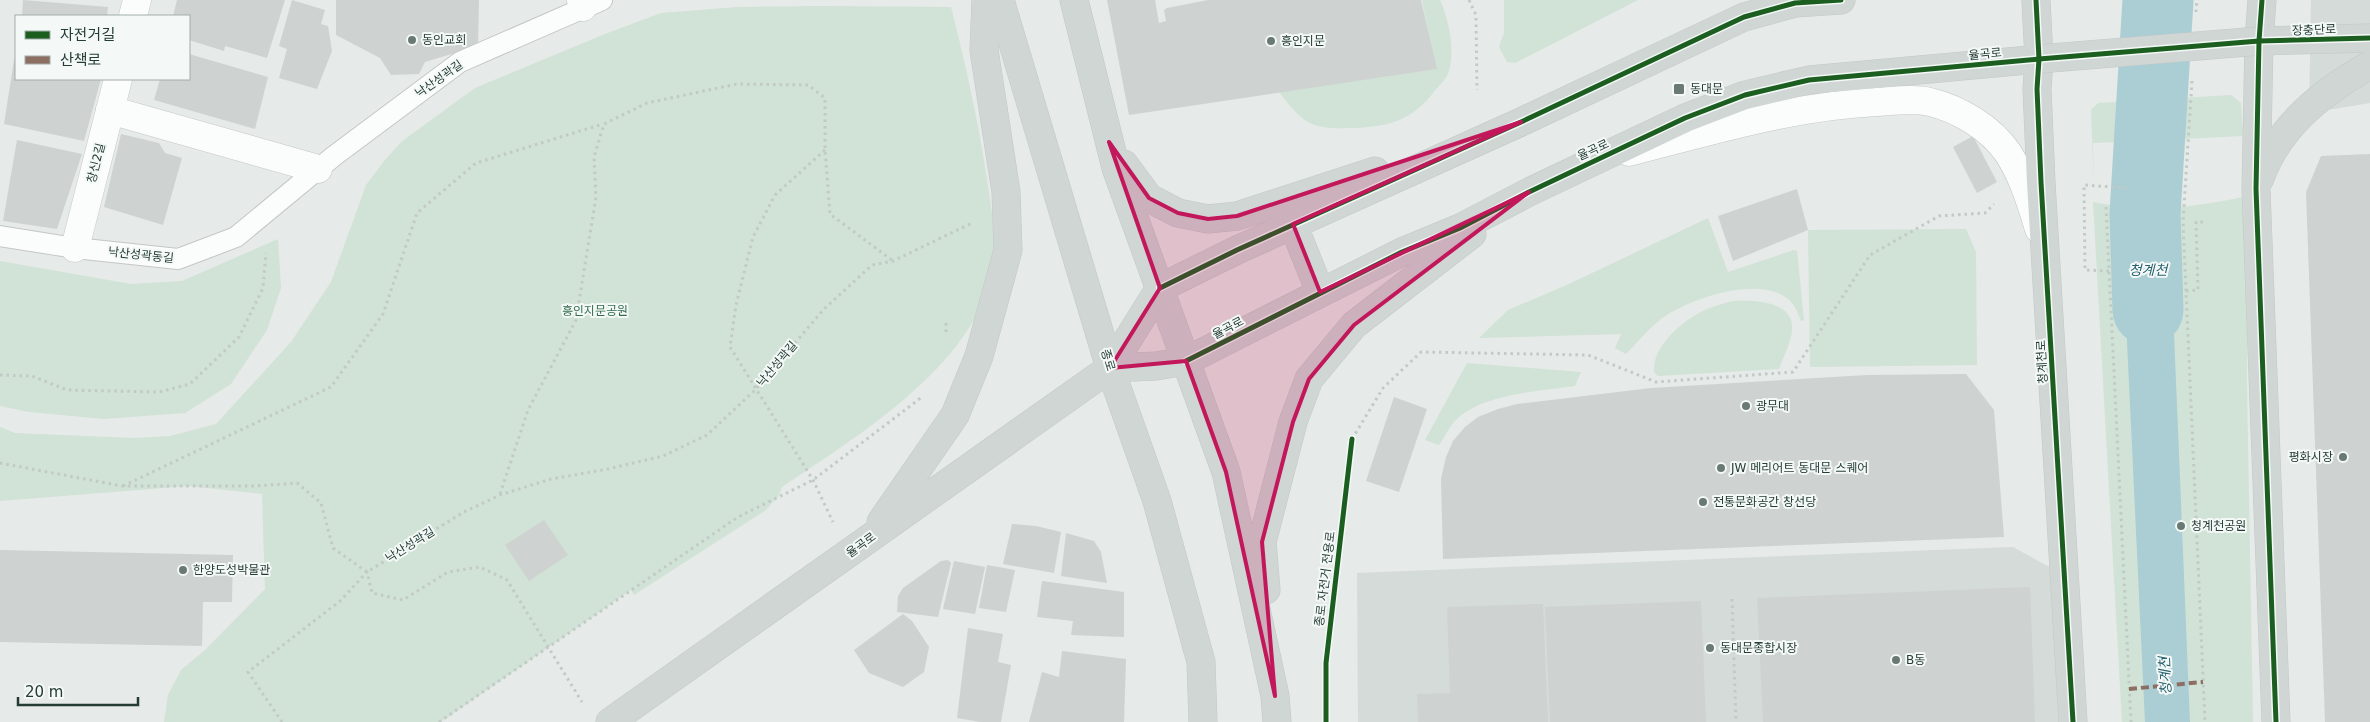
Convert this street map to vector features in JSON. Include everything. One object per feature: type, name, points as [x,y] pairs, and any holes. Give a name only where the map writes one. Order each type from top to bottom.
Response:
[{"type":"main road","points":[[870,538],[955,415],[979,356],[994,308],[1008,250],[1006,192],[984,50],[986,0]]},
{"type":"main road","name":"종로","points":[[1000,0],[1110,368],[1157,501],[1201,662],[1203,722]]},
{"type":"main road","points":[[1074,0],[1116,168],[1226,472],[1276,709]]},
{"type":"main road","points":[[1160,288],[1293,224],[1521,122],[1744,17],[1801,2],[1841,0]]},
{"type":"main road","name":"청계천로","points":[[2036,0],[2039,59],[2037,89],[2045,246],[2073,722]]},
{"type":"main road","points":[[2262,0],[2259,41],[2256,189],[2276,722]]},
{"type":"main road","name":"장충단로","points":[[2039,59],[2259,41],[2370,38]]},
{"type":"main road","name":"율곡로","points":[[1110,368],[1156,366],[1186,361],[1402,252],[1460,228],[1529,192],[1685,118],[1745,95],[1809,80],[2039,59]]},
{"type":"main road","points":[[2256,189],[2267,157],[2286,130],[2312,105],[2347,78],[2370,65]]},
{"type":"main road","points":[[1109,142],[1149,198],[1178,213],[1208,219],[1237,216],[1521,122]]},
{"type":"main road","points":[[1276,709],[1262,542],[1293,422],[1309,379],[1354,325],[1434,261],[1529,192]]},
{"type":"main road","points":[[1293,224],[1320,292]]},
{"type":"main road","name":"율곡로","points":[[610,722],[1110,368],[1160,288]]},
{"type":"street","points":[[133,15],[137,0]]},
{"type":"street","name":"창신2길","points":[[75,248],[118,80]]},
{"type":"street","points":[[1594,161],[1795,110],[1850,103],[1928,101],[1949,107],[1970,119],[1991,134],[2007,152],[2026,186],[2045,246]]},
{"type":"street","points":[[110,110],[318,169]]},
{"type":"lane","name":"낙산성곽길","points":[[269,210],[318,169],[460,62],[588,2]]},
{"type":"lane","name":"낙산성곽동길","points":[[0,236],[75,248],[178,259],[236,237],[269,210]]},
{"type":"path","points":[[1469,0],[1476,15],[1477,90]]},
{"type":"path","points":[[2196,20],[2197,0]]},
{"type":"path","points":[[2192,79],[2183,222],[2205,722]]},
{"type":"path","points":[[122,486],[331,387],[382,314],[418,213],[476,163],[604,124],[647,103],[737,84],[808,85],[825,98],[825,150],[830,214],[893,261]]},
{"type":"path","points":[[500,495],[528,410],[576,320],[596,197],[594,157],[604,124]]},
{"type":"path","points":[[825,150],[775,195],[753,237],[736,305],[730,347],[755,390],[814,480],[848,554]]},
{"type":"path","points":[[2109,271],[2085,270],[2084,185],[2128,188]]},
{"type":"path","points":[[1350,448],[1352,438],[1383,388],[1421,352],[1588,355],[1656,382],[1793,372],[1870,255],[1939,216],[1985,213],[1997,201]]},
{"type":"path","points":[[2106,207],[2131,722]]},
{"type":"path","points":[[0,375],[32,376],[67,390],[159,392],[190,384],[239,337],[263,288],[269,210]]},
{"type":"path","points":[[2186,291],[2198,290],[2196,222],[2202,222]]},
{"type":"path","points":[[946,323],[947,340]]},
{"type":"path","points":[[439,722],[738,517],[814,480],[923,397]]},
{"type":"path","points":[[0,464],[122,486],[255,486],[296,483],[321,502],[333,548],[367,572],[372,593],[404,600],[448,572],[480,567],[507,580],[584,705]]},
{"type":"path","points":[[1732,599],[1736,722]]},
{"type":"highlighted area","points":[[1521,122],[1293,224],[1320,292],[1529,192],[1354,325],[1309,379],[1293,422],[1262,542],[1275,696],[1226,472],[1186,361],[1110,368],[1160,288],[1109,142],[1149,198],[1178,213],[1208,219],[1237,216]]},
{"type":"shaded area","points":[[2311,0],[2370,0],[2370,103],[2309,113]]},
{"type":"shaded area","name":"동대문종합시장","points":[[2013,547],[2060,573],[2065,722],[1358,722],[1357,573]]},
{"type":"green space","points":[[1422,0],[1440,0],[1450,35],[1451,62],[1448,74],[1444,80],[1417,110],[1400,120],[1380,125],[1357,128],[1325,127],[1313,125],[1300,116],[1279,92],[1436,69]]},
{"type":"green space","points":[[1504,0],[1638,0],[1515,63],[1507,62],[1499,47],[1504,33]]},
{"type":"green space","name":"흥인지문공원","points":[[737,7],[951,7],[981,141],[993,218],[994,261],[981,306],[962,338],[937,368],[908,396],[876,422],[844,446],[782,487],[779,495],[766,510],[634,595],[631,590],[441,722],[164,722],[168,695],[181,670],[205,650],[265,589],[262,494],[189,486],[0,501],[0,427],[15,433],[134,438],[170,436],[216,424],[291,342],[331,282],[366,185],[385,160],[401,142],[475,88],[661,13]]},
{"type":"green space","points":[[2231,95],[2241,103],[2245,160],[2243,136],[2093,143],[2094,185],[2091,110],[2098,103]]},
{"type":"green space","name":"청계천공원","points":[[2247,196],[2247,386],[2253,722],[2122,722],[2093,202],[2132,207],[2170,208],[2208,204]]},
{"type":"green space","points":[[1708,218],[1728,272],[1794,250],[1797,251],[1804,320],[1801,321],[1793,304],[1784,296],[1771,291],[1756,289],[1721,293],[1687,304],[1673,311],[1656,323],[1626,354],[1615,348],[1621,334],[1479,338],[1508,310],[1569,284]]},
{"type":"green space","points":[[1966,229],[1976,252],[1977,365],[1810,367],[1808,230]]},
{"type":"green space","points":[[278,239],[281,288],[267,330],[231,384],[185,413],[104,419],[29,412],[0,406],[0,261],[131,284],[182,281]]},
{"type":"green space","points":[[1733,301],[1771,304],[1787,313],[1791,321],[1792,331],[1789,345],[1779,369],[1658,376],[1654,372],[1659,352],[1672,333],[1701,312]]},
{"type":"green space","points":[[1467,363],[1581,372],[1575,386],[1511,395],[1479,405],[1454,422],[1439,445],[1425,440]]},
{"type":"water","name":"청계천","points":[[2126,211],[2172,212],[2170,236],[2190,722],[2145,722],[2123,257]]},
{"type":"building","points":[[23,0],[108,7],[107,15],[22,15]]},
{"type":"building","points":[[177,0],[285,0],[267,58],[225,46],[224,51],[190,40],[190,15],[173,15]]},
{"type":"building","points":[[292,0],[325,10],[321,24],[328,26],[332,51],[317,89],[279,78],[287,49],[279,46]]},
{"type":"building","name":"동인교회","points":[[336,0],[479,0],[478,46],[425,62],[419,74],[391,75],[380,58],[336,35]]},
{"type":"building","name":"흥인지문","points":[[1107,0],[1155,0],[1159,23],[1166,21],[1164,10],[1167,8],[1208,0],[1421,0],[1437,69],[1129,115]]},
{"type":"building","points":[[190,54],[268,77],[255,129],[154,100],[160,80],[190,80]]},
{"type":"building","points":[[14,60],[15,80],[101,80],[84,141],[4,124]]},
{"type":"building","points":[[121,134],[159,143],[165,153],[182,158],[163,225],[104,207]]},
{"type":"building","points":[[1973,136],[1997,182],[1977,193],[1953,147]]},
{"type":"building","points":[[17,140],[82,154],[57,229],[3,221]]},
{"type":"building","name":"평화시장","points":[[2370,154],[2370,722],[2325,722],[2306,192],[2321,156]]},
{"type":"building","points":[[1797,189],[1808,230],[1733,261],[1718,216]]},
{"type":"building","name":"JW 메리어트 동대문 스퀘어","points":[[1966,374],[1994,410],[2004,537],[1443,559],[1441,479],[1446,457],[1453,441],[1465,427],[1478,417],[1498,409],[1517,404],[1651,388],[1867,375]]},
{"type":"building","points":[[1394,397],[1427,409],[1399,492],[1366,481]]},
{"type":"building","points":[[544,520],[568,555],[529,581],[505,545]]},
{"type":"building","points":[[1012,524],[1036,526],[1061,532],[1054,573],[1003,564]]},
{"type":"building","points":[[1066,533],[1094,541],[1101,552],[1107,583],[1061,576]]},
{"type":"building","points":[[0,550],[233,555],[232,602],[203,602],[202,646],[0,642]]},
{"type":"building","points":[[948,560],[951,563],[938,617],[897,612],[898,596],[903,588],[941,561]]},
{"type":"building","points":[[954,561],[985,567],[975,614],[943,609]]},
{"type":"building","points":[[987,565],[1015,570],[1006,612],[979,608]]},
{"type":"building","points":[[1042,581],[1124,592],[1124,637],[1071,635],[1073,621],[1037,617]]},
{"type":"building","name":"B동","points":[[2030,587],[2035,722],[1763,722],[1757,598]]},
{"type":"building","points":[[1701,601],[1706,722],[1550,722],[1545,607]]},
{"type":"building","points":[[1543,604],[1548,722],[1418,722],[1417,694],[1450,693],[1447,607]]},
{"type":"building","points":[[903,614],[912,621],[929,647],[924,672],[903,687],[869,673],[854,650]]},
{"type":"building","points":[[968,628],[1003,634],[998,662],[1011,665],[1001,722],[980,722],[957,718]]},
{"type":"building","points":[[1062,651],[1126,659],[1124,722],[1029,722],[1042,672],[1059,677]]},
{"type":"waterway","name":"청계천","points":[[2148,310],[2145,214],[2158,0]]},
{"type":"marked path","points":[[2129,689],[2203,682]]},
{"type":"cycle path","points":[[1160,288],[1237,250],[1521,122],[1744,17],[1795,3],[1841,0]]},
{"type":"cycle path","points":[[2036,0],[2041,182],[2073,722]]},
{"type":"cycle path","points":[[2262,0],[2259,41],[2256,189],[2276,722]]},
{"type":"cycle path","points":[[1186,361],[1402,252],[1460,228],[1529,192],[1685,118],[1745,95],[1809,80],[2039,59],[2259,41],[2370,38]]},
{"type":"cycle path","name":"종로 자전거 전용로","points":[[1326,722],[1326,663],[1352,439]]},
{"type":"place","name":"동인교회","points":[[412,40]]},
{"type":"place","name":"흥인지문","points":[[1271,41]]},
{"type":"place","name":"동대문","points":[[1679,89]]},
{"type":"place","name":"광무대","points":[[1746,406]]},
{"type":"place","name":"평화시장","points":[[2343,457]]},
{"type":"place","name":"JW 메리어트 동대문 스퀘어","points":[[1721,468]]},
{"type":"place","name":"전통문화공간 창선당","points":[[1703,502]]},
{"type":"place","name":"청계천공원","points":[[2181,526]]},
{"type":"place","name":"한양도성박물관","points":[[183,570]]},
{"type":"place","name":"동대문종합시장","points":[[1710,648]]},
{"type":"place","name":"B동","points":[[1896,660]]}]
